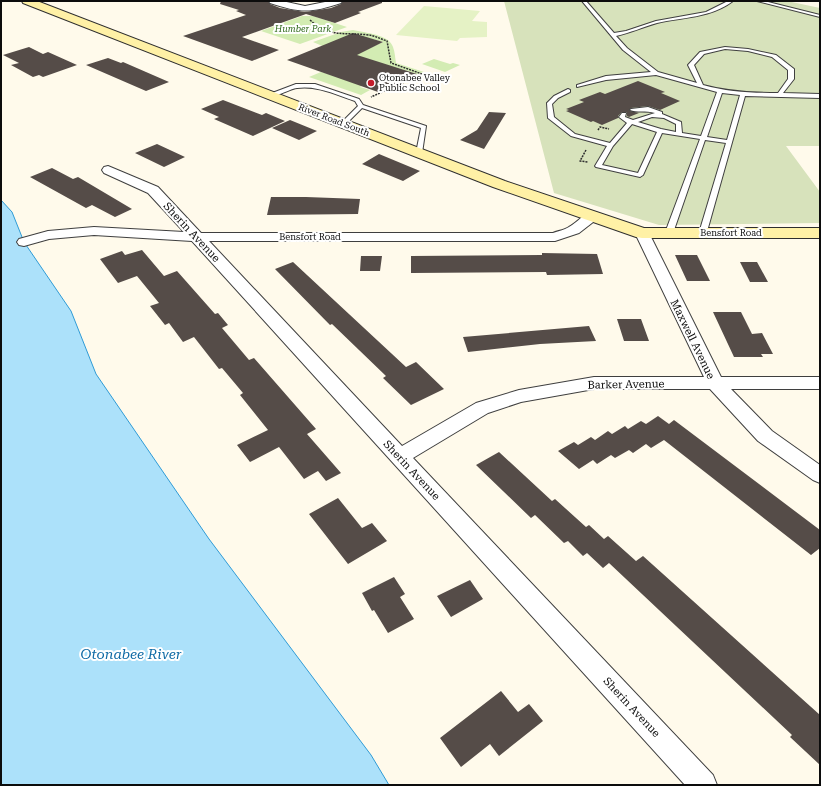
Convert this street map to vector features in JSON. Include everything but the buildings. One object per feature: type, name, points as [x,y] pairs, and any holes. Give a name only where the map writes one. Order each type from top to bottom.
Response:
[{"type":"street","name":"River Road South","points":[[27,1],[499,184],[642,234]]},
{"type":"street","points":[[273,1],[298,10],[316,8],[338,1]]},
{"type":"street","name":"Sherin Avenue","points":[[108,170],[153,190],[703,785]]},
{"type":"street","name":"Bensfort Road","points":[[24,242],[48,235],[94,231],[197,237],[555,237],[574,230],[592,216]]},
{"type":"street","name":"Bensfort Road","points":[[642,234],[820,233]]},
{"type":"street","name":"Maxwell Avenue","points":[[642,234],[716,384],[765,436],[820,475]]},
{"type":"street","name":"Barker Avenue","points":[[400,457],[482,408],[519,396],[594,383],[820,383]]},
{"type":"lane","points":[[584,1],[625,49],[656,73],[720,91],[743,94],[820,96]]},
{"type":"lane","points":[[612,35],[627,32],[656,22],[707,13],[731,1]]},
{"type":"lane","points":[[759,1],[820,16]]},
{"type":"lane","points":[[701,86],[691,65],[702,53],[725,48],[748,50],[774,56],[791,69],[791,79],[779,95]]},
{"type":"lane","points":[[579,86],[606,78],[656,73]]},
{"type":"lane","points":[[270,95],[296,86],[314,86],[357,100],[361,106],[424,127],[419,153]]},
{"type":"lane","points":[[568,91],[556,97],[549,104],[551,118],[573,136],[611,145]]},
{"type":"lane","points":[[669,233],[720,91]]},
{"type":"lane","points":[[703,233],[743,94]]},
{"type":"lane","points":[[343,124],[361,106]]},
{"type":"lane","points":[[634,110],[648,109],[669,116],[679,123],[679,134]]},
{"type":"lane","points":[[624,114],[622,117],[624,120],[660,131],[729,142]]},
{"type":"lane","points":[[660,131],[640,175],[598,166],[611,145],[631,122],[652,115],[669,116]]},
{"type":"path","points":[[307,9],[309,18],[326,32],[338,35],[367,35],[387,41],[391,63],[422,74],[370,97]]},
{"type":"green space","points":[[504,1],[787,1],[820,8],[820,146],[786,146],[820,192],[820,223],[659,225],[554,193]]},
{"type":"green space","points":[[424,6],[480,11],[472,21],[487,22],[487,37],[460,38],[457,41],[396,35]]},
{"type":"green space","name":"Humber Park","points":[[302,16],[313,16],[347,27],[300,44],[261,31]]},
{"type":"green space","points":[[353,30],[387,39],[393,47],[396,63],[424,72],[417,74],[398,68],[346,59],[383,42],[369,38],[327,48],[313,42],[341,32]]},
{"type":"green space","points":[[434,59],[450,64],[453,63],[460,65],[445,72],[422,64]]},
{"type":"green space","points":[[321,72],[366,84],[360,87],[370,90],[361,95],[309,77]]},
{"type":"water","name":"Otonabee River","points":[[1,200],[12,212],[24,242],[71,311],[96,374],[209,539],[371,755],[389,785],[1,785]]},
{"type":"place","name":"Otonabee Valley Public School","points":[[371,83]]}]
